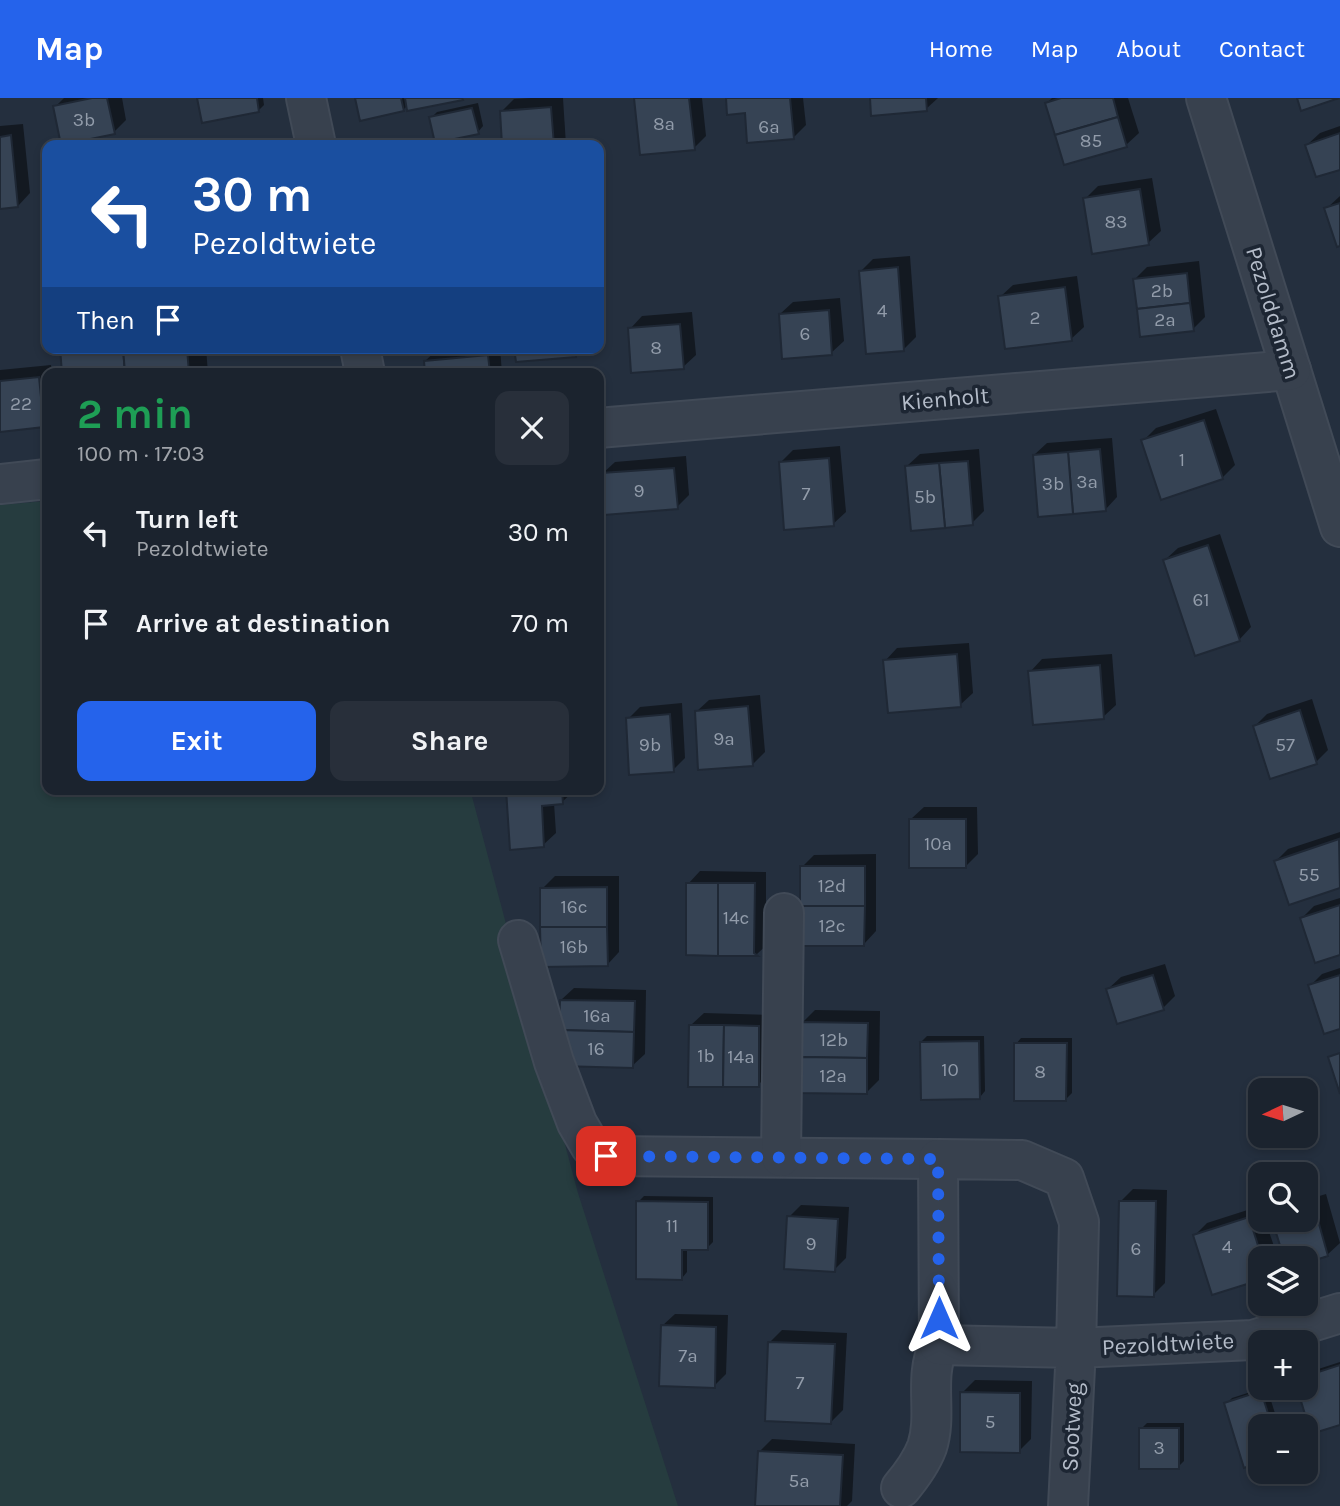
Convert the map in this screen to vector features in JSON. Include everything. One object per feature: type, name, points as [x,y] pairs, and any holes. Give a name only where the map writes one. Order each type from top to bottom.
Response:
[{"type":"street","points":[[306,98],[315,140]]},
{"type":"street","name":"Pezolddamm","points":[[1206,98],[1340,527]]},
{"type":"street","name":"Kienholt","points":[[604,427],[1291,370]]},
{"type":"street","points":[[0,484],[42,480]]},
{"type":"street","points":[[781,1157],[784,913]]},
{"type":"street","name":"Pezoldtwiete","points":[[518,940],[554,1062],[577,1123],[591,1147],[606,1156],[1022,1160],[1064,1178],[1079,1223],[1076,1348]]},
{"type":"street","points":[[901,1488],[915,1472],[927,1447],[930,1428],[932,1359],[939,1345],[938,1159]]},
{"type":"street","name":"Pezoldtwiete","points":[[939,1345],[1076,1348],[1253,1340],[1340,1313]]},
{"type":"street","name":"Sootweg","points":[[1068,1506],[1076,1348]]},
{"type":"green space","points":[[42,501],[42,795],[472,795],[578,1193],[678,1506],[0,1506],[0,505]]},
{"type":"building","points":[[92,98],[107,98],[115,134],[86,140],[60,140],[53,106]]},
{"type":"building","points":[[197,98],[257,98],[259,112],[202,123]]},
{"type":"building","points":[[355,98],[401,98],[404,111],[360,121]]},
{"type":"building","points":[[405,98],[462,98],[463,100],[407,111]]},
{"type":"building","points":[[634,98],[689,98],[695,150],[640,155]]},
{"type":"building","points":[[726,98],[790,98],[794,139],[747,143],[745,113],[727,115]]},
{"type":"building","points":[[870,98],[926,98],[927,111],[871,116]]},
{"type":"building","points":[[1061,98],[1113,98],[1118,117],[1055,135],[1045,103]]},
{"type":"building","points":[[1297,98],[1339,98],[1301,111]]},
{"type":"building","points":[[551,107],[554,140],[502,140],[500,111]]},
{"type":"building","points":[[472,108],[479,134],[434,140],[429,117]]},
{"type":"building","points":[[1118,117],[1127,147],[1064,165],[1055,135]]},
{"type":"building","points":[[1340,133],[1340,170],[1316,177],[1305,145]]},
{"type":"building","points":[[11,135],[18,207],[0,209],[0,137]]},
{"type":"building","points":[[1140,189],[1149,245],[1092,254],[1083,198]]},
{"type":"building","points":[[1340,203],[1340,246],[1337,247],[1324,208]]},
{"type":"building","points":[[898,267],[904,351],[866,354],[859,271]]},
{"type":"building","points":[[1187,273],[1190,303],[1137,309],[1133,279]]},
{"type":"building","points":[[1065,287],[1072,341],[1005,349],[998,296]]},
{"type":"building","points":[[1190,303],[1194,331],[1140,337],[1137,309]]},
{"type":"building","points":[[829,310],[832,355],[782,359],[779,314]]},
{"type":"building","points":[[680,324],[684,369],[631,373],[628,328]]},
{"type":"building","points":[[60,354],[123,354],[125,368],[62,368]]},
{"type":"building","points":[[123,354],[187,354],[189,368],[125,368]]},
{"type":"building","points":[[515,354],[576,354],[576,357],[516,362]]},
{"type":"building","points":[[488,355],[489,368],[425,368],[424,361]]},
{"type":"building","points":[[39,377],[42,427],[0,432],[0,381]]},
{"type":"building","points":[[1204,420],[1223,479],[1161,500],[1141,440]]},
{"type":"building","points":[[1100,449],[1106,511],[1073,514],[1068,452]]},
{"type":"building","points":[[1068,452],[1073,514],[1038,517],[1033,455]]},
{"type":"building","points":[[829,458],[834,526],[784,530],[779,462]]},
{"type":"building","points":[[968,461],[973,525],[945,528],[939,463]]},
{"type":"building","points":[[939,463],[945,528],[911,531],[905,466]]},
{"type":"building","points":[[674,468],[678,509],[604,515],[604,473]]},
{"type":"building","points":[[1208,545],[1240,641],[1195,656],[1163,560]]},
{"type":"building","points":[[957,654],[961,707],[888,713],[883,660]]},
{"type":"building","points":[[1100,665],[1104,719],[1033,725],[1028,671]]},
{"type":"building","points":[[748,706],[753,766],[698,770],[695,711]]},
{"type":"building","points":[[1300,710],[1317,764],[1270,779],[1253,726]]},
{"type":"building","points":[[670,714],[674,772],[629,775],[626,718]]},
{"type":"building","points":[[506,795],[562,795],[563,804],[542,806],[544,847],[510,850]]},
{"type":"building","points":[[909,819],[966,819],[966,868],[909,868]]},
{"type":"building","points":[[1339,839],[1340,888],[1289,905],[1274,861]]},
{"type":"building","points":[[800,866],[865,866],[865,906],[800,906]]},
{"type":"building","points":[[686,883],[718,883],[718,956],[686,955]]},
{"type":"building","points":[[718,883],[755,883],[754,953],[758,956],[718,956]]},
{"type":"building","points":[[607,887],[607,927],[540,927],[540,888]]},
{"type":"building","points":[[1340,905],[1340,955],[1315,963],[1300,918]]},
{"type":"building","points":[[800,906],[865,906],[864,946],[800,946]]},
{"type":"building","points":[[540,927],[607,927],[608,966],[541,967]]},
{"type":"building","points":[[1153,975],[1164,1010],[1117,1024],[1106,989]]},
{"type":"building","points":[[1340,975],[1340,1029],[1324,1034],[1308,985]]},
{"type":"building","points":[[560,1000],[635,1001],[634,1032],[559,1030]]},
{"type":"building","points":[[801,1022],[868,1023],[867,1058],[800,1057]]},
{"type":"building","points":[[689,1025],[724,1025],[723,1087],[688,1087]]},
{"type":"building","points":[[724,1025],[759,1026],[759,1087],[723,1087]]},
{"type":"building","points":[[559,1030],[634,1032],[633,1068],[559,1066]]},
{"type":"building","points":[[979,1041],[980,1099],[921,1100],[920,1042]]},
{"type":"building","points":[[1014,1043],[1067,1043],[1066,1101],[1014,1101]]},
{"type":"building","points":[[1340,1053],[1340,1094],[1328,1057]]},
{"type":"building","points":[[800,1057],[867,1058],[867,1094],[799,1093]]},
{"type":"building","points":[[636,1201],[708,1202],[708,1250],[682,1250],[682,1280],[636,1279]]},
{"type":"building","points":[[1119,1201],[1156,1201],[1154,1297],[1117,1296]]},
{"type":"building","points":[[787,1216],[838,1219],[835,1272],[784,1269]]},
{"type":"building","points":[[1248,1217],[1248,1232],[1254,1232],[1258,1246],[1248,1246],[1248,1284],[1212,1295],[1193,1235]]},
{"type":"building","points":[[1318,1220],[1328,1256],[1318,1259],[1318,1246],[1280,1246],[1276,1232],[1318,1232]]},
{"type":"building","points":[[661,1325],[716,1327],[715,1388],[659,1386]]},
{"type":"building","points":[[768,1342],[835,1344],[831,1424],[765,1421]]},
{"type":"building","points":[[1340,1365],[1340,1425],[1318,1432],[1318,1414],[1305,1414],[1301,1400],[1318,1400],[1318,1372]]},
{"type":"building","points":[[960,1392],[1020,1393],[1020,1453],[960,1452]]},
{"type":"building","points":[[1248,1395],[1248,1400],[1264,1400],[1268,1414],[1248,1414],[1248,1466],[1244,1468],[1224,1403]]},
{"type":"building","points":[[1139,1428],[1179,1428],[1179,1469],[1139,1469]]},
{"type":"building","points":[[758,1451],[843,1455],[840,1506],[755,1506]]},
{"type":"route","points":[[606,1156],[938,1159],[939,1318]]}]
